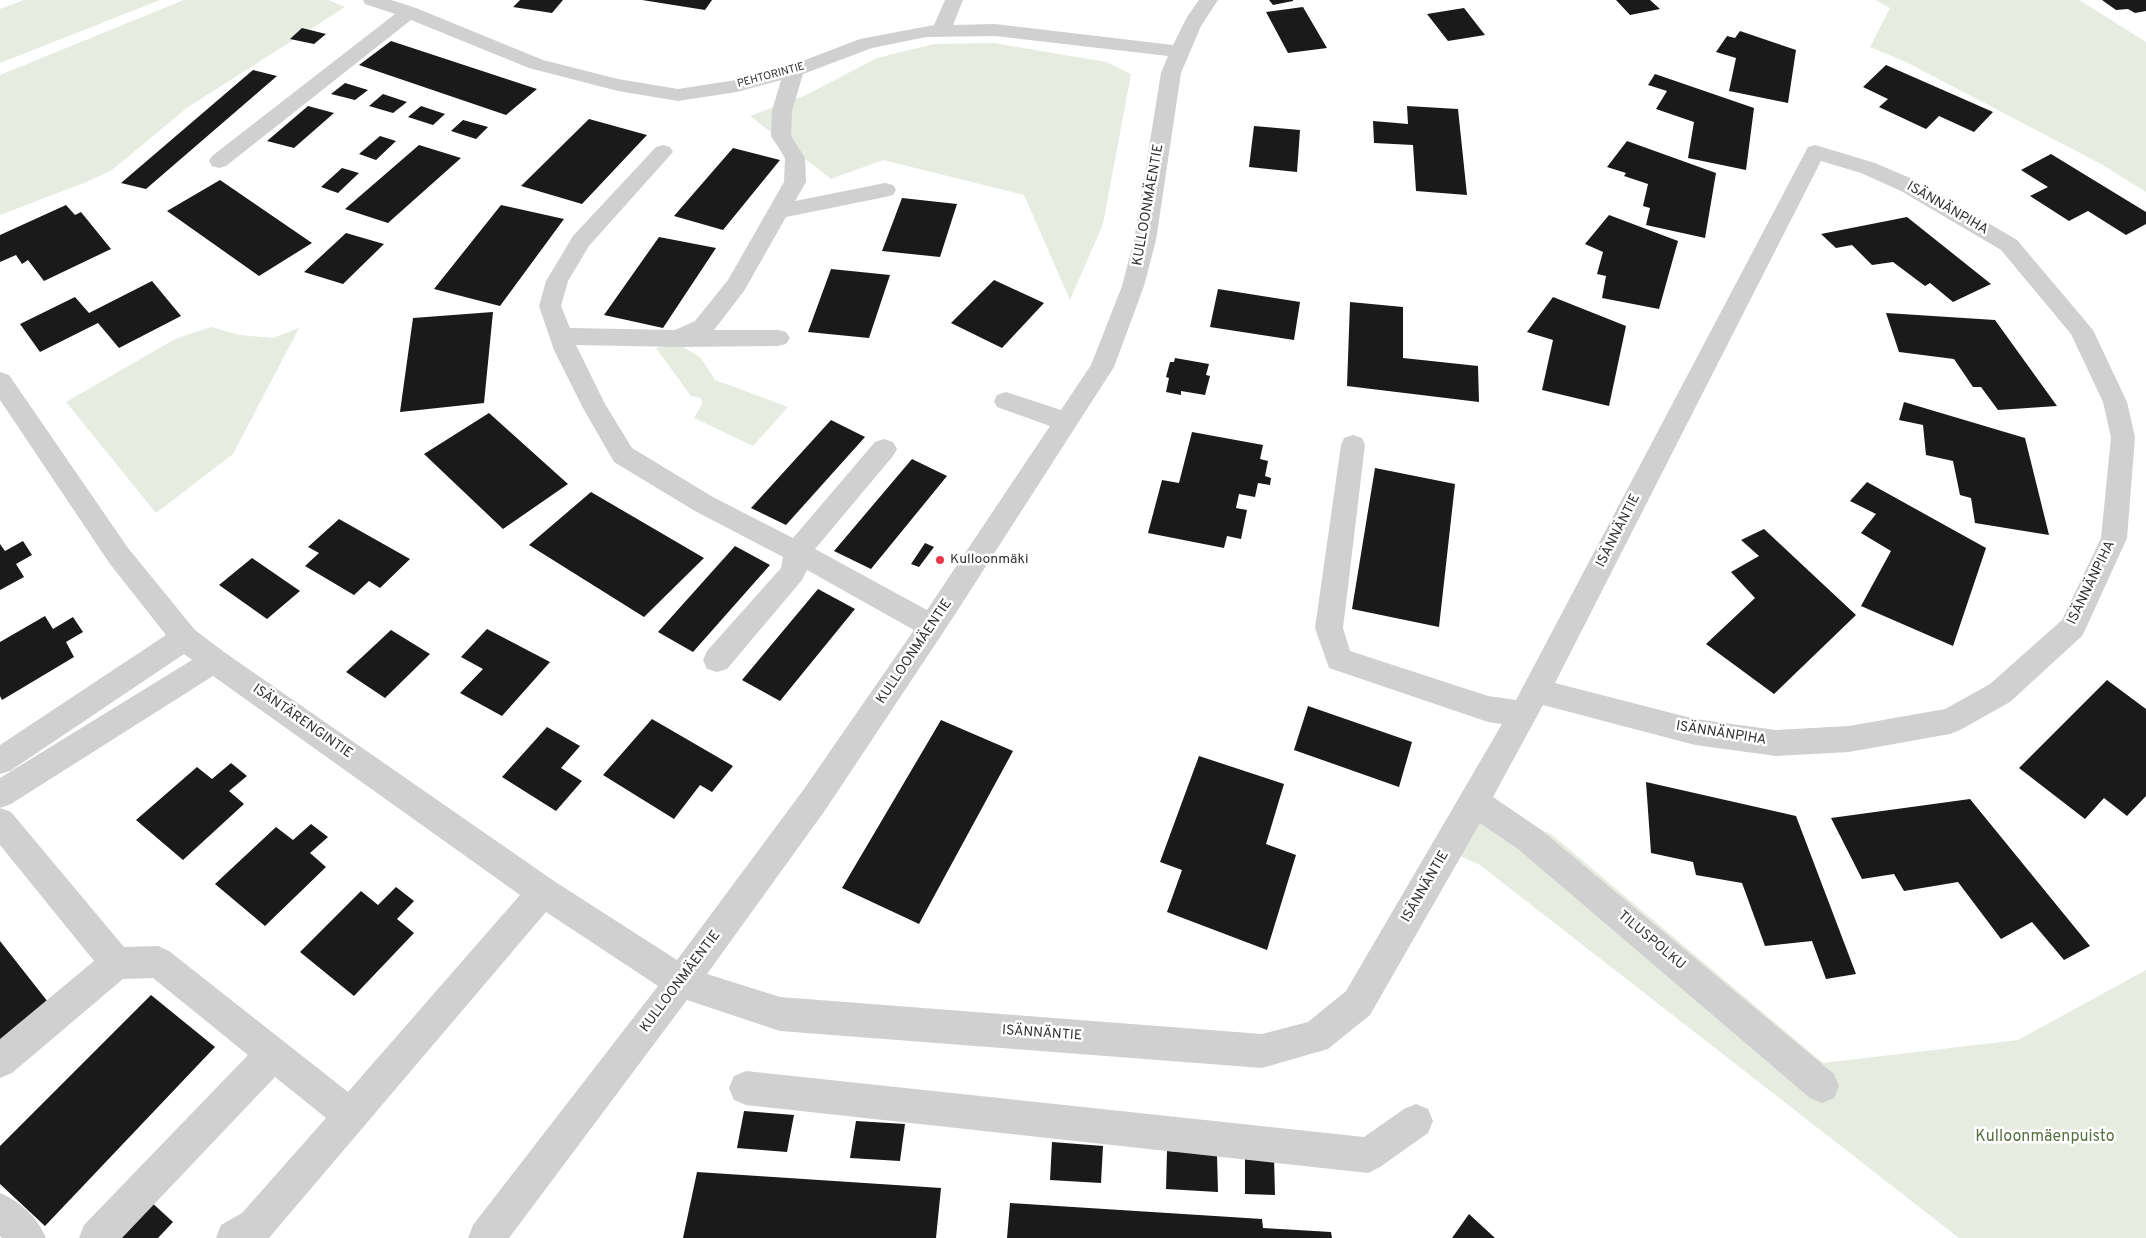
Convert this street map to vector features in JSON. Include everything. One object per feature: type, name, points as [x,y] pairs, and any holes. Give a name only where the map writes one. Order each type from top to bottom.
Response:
[{"type":"street","name":"PEHTORINTIE","points":[[372,0],[409,12],[536,64],[600,82],[678,95],[738,86],[794,71],[867,43],[926,30],[995,30],[1179,52]]},
{"type":"street","points":[[941,31],[954,0]]},
{"type":"street","name":"KULLOONMÄENTIE","points":[[486,1238],[682,982],[815,799],[932,626],[1102,367],[1133,286],[1145,240],[1171,73],[1197,14],[1209,0]]},
{"type":"street","points":[[219,161],[409,12]]},
{"type":"street","points":[[678,339],[703,327],[736,285],[795,182],[795,158],[781,136],[782,111],[794,71]]},
{"type":"street","points":[[663,152],[581,241],[557,281],[550,306],[566,350],[595,408],[623,455],[704,504],[797,552],[932,626]]},
{"type":"street","name":"ISÄNNÄNTIE","points":[[682,982],[780,1014],[1262,1052],[1316,1037],[1358,1003],[1474,802],[1529,703],[1815,152]]},
{"type":"street","name":"ISÄNNÄNPIHA","points":[[1353,445],[1328,628],[1339,659],[1488,709],[1529,703],[1694,732],[1776,743],[1849,739],[1950,721],[2000,693],[2072,628],[2114,538],[2122,437],[2115,402],[2082,330],[2009,245],[1909,186],[1868,168],[1815,152]]},
{"type":"street","points":[[780,211],[885,190]]},
{"type":"street","points":[[562,336],[678,339],[778,338]]},
{"type":"street","name":"ISÄNTÄRENGINTIE","points":[[0,382],[119,556],[185,638],[214,661],[543,892],[682,982]]},
{"type":"street","points":[[1006,401],[1067,422]]},
{"type":"street","points":[[717,660],[793,572],[797,552],[884,449]]},
{"type":"street","points":[[0,761],[185,638]]},
{"type":"street","points":[[0,794],[214,661]]},
{"type":"street","name":"TILUSPOLKU","points":[[1474,802],[1529,839],[1822,1086]]},
{"type":"street","points":[[0,822],[117,963]]},
{"type":"street","points":[[234,1238],[255,1226],[543,892]]},
{"type":"street","points":[[0,1061],[117,963],[158,962],[350,1115]]},
{"type":"street","points":[[97,1238],[274,1054]]},
{"type":"street","points":[[746,1088],[1368,1155],[1416,1121]]},
{"type":"street","points":[[0,1211],[28,1238]]},
{"type":"green space","points":[[24,0],[160,0],[0,63],[0,9]]},
{"type":"green space","points":[[184,0],[328,0],[345,7],[188,107],[112,170],[84,183],[0,215],[0,75]]},
{"type":"green space","points":[[1875,0],[2079,0],[2146,42],[2146,192],[2101,164],[1906,62],[1870,47],[1890,8]]},
{"type":"green space","points":[[994,43],[1106,62],[1131,74],[1103,224],[1070,300],[1024,195],[883,160],[831,179],[750,116],[806,95],[877,58],[934,44]]},
{"type":"green space","points":[[211,327],[239,335],[273,338],[299,328],[233,454],[156,513],[66,402],[175,339]]},
{"type":"green space","points":[[678,344],[701,358],[715,380],[788,407],[753,446],[694,418],[702,404],[701,398],[691,396],[656,348]]},
{"type":"green space","name":"Kulloonmäenpuisto","points":[[1475,802],[1551,834],[1823,1063],[2018,1040],[2146,970],[2146,1238],[1959,1238],[1480,865],[1447,850]]},
{"type":"building","points":[[520,0],[563,0],[552,13],[513,7]]},
{"type":"building","points":[[642,0],[712,0],[705,10]]},
{"type":"building","points":[[1269,0],[1293,0],[1293,1],[1273,5]]},
{"type":"building","points":[[1616,0],[1650,0],[1660,9],[1630,15]]},
{"type":"building","points":[[2102,0],[2146,0],[2146,11],[2135,13],[2128,9],[2116,10]]},
{"type":"building","points":[[1303,7],[1327,48],[1288,53],[1266,12]]},
{"type":"building","points":[[1464,8],[1485,35],[1448,41],[1427,14]]},
{"type":"building","points":[[302,28],[326,34],[314,44],[290,39]]},
{"type":"building","points":[[1740,31],[1796,50],[1788,103],[1729,91],[1736,58],[1716,52],[1727,36],[1735,38]]},
{"type":"building","points":[[391,41],[537,89],[506,115],[359,65]]},
{"type":"building","points":[[1886,65],[1993,112],[1974,132],[1939,116],[1926,129],[1879,107],[1888,99],[1863,87]]},
{"type":"building","points":[[253,70],[277,76],[146,189],[121,183]]},
{"type":"building","points":[[1655,74],[1754,108],[1746,170],[1688,158],[1694,122],[1656,109],[1667,91],[1648,85]]},
{"type":"building","points":[[345,83],[368,90],[355,100],[331,94]]},
{"type":"building","points":[[383,94],[407,102],[393,113],[369,106]]},
{"type":"building","points":[[308,106],[334,113],[294,148],[267,141]]},
{"type":"building","points":[[421,106],[445,114],[433,125],[408,117]]},
{"type":"building","points":[[1407,106],[1458,109],[1467,195],[1416,191],[1413,145],[1374,143],[1373,121],[1408,124]]},
{"type":"building","points":[[589,119],[647,135],[582,204],[521,186]]},
{"type":"building","points":[[463,120],[488,127],[476,139],[451,131]]},
{"type":"building","points":[[1254,126],[1300,130],[1297,172],[1249,167]]},
{"type":"building","points":[[380,136],[396,141],[376,160],[359,154]]},
{"type":"building","points":[[1627,141],[1716,173],[1705,238],[1646,225],[1650,208],[1643,206],[1648,184],[1624,176],[1626,173],[1607,167]]},
{"type":"building","points":[[419,145],[461,158],[388,223],[345,209]]},
{"type":"building","points":[[733,148],[780,160],[723,230],[674,216]]},
{"type":"building","points":[[2051,154],[2146,212],[2146,224],[2126,235],[2088,211],[2069,221],[2030,196],[2048,187],[2021,170]]},
{"type":"building","points":[[342,168],[359,173],[338,193],[321,187]]},
{"type":"building","points":[[220,180],[312,243],[259,276],[167,211]]},
{"type":"building","points":[[902,198],[957,204],[940,257],[882,251]]},
{"type":"building","points":[[66,205],[75,215],[81,212],[111,249],[44,281],[28,260],[22,264],[16,255],[0,262],[0,235]]},
{"type":"building","points":[[501,205],[564,219],[500,306],[434,289]]},
{"type":"building","points":[[1609,215],[1678,241],[1659,309],[1602,298],[1606,276],[1597,274],[1603,252],[1585,244]]},
{"type":"building","points":[[1907,217],[1991,284],[1953,302],[1930,283],[1925,286],[1893,262],[1872,265],[1852,245],[1836,248],[1821,234]]},
{"type":"building","points":[[346,233],[384,244],[343,284],[304,272]]},
{"type":"building","points":[[659,237],[716,248],[663,328],[604,315]]},
{"type":"building","points":[[831,269],[890,275],[869,338],[808,332]]},
{"type":"building","points":[[994,280],[1044,303],[1002,348],[951,323]]},
{"type":"building","points":[[152,281],[181,316],[119,348],[98,323],[40,352],[20,324],[75,297],[89,313]]},
{"type":"building","points":[[1218,289],[1300,302],[1294,340],[1210,327]]},
{"type":"building","points":[[1553,297],[1626,326],[1609,406],[1542,390],[1553,340],[1527,332]]},
{"type":"building","points":[[1350,302],[1403,307],[1403,358],[1478,366],[1479,402],[1347,386]]},
{"type":"building","points":[[493,312],[484,403],[400,412],[413,318]]},
{"type":"building","points":[[1886,313],[1995,320],[2057,406],[1998,410],[1981,387],[1973,387],[1954,359],[1899,352]]},
{"type":"building","points":[[1175,358],[1209,364],[1206,375],[1210,376],[1205,395],[1181,391],[1181,395],[1166,392],[1169,378],[1166,377],[1170,362],[1174,362]]},
{"type":"building","points":[[1904,402],[2025,438],[2049,535],[1975,523],[1971,498],[1960,495],[1953,461],[1926,455],[1923,425],[1899,420]]},
{"type":"building","points":[[489,413],[568,484],[503,529],[424,454]]},
{"type":"building","points":[[831,420],[865,437],[786,525],[751,508]]},
{"type":"building","points":[[1192,432],[1263,445],[1260,459],[1268,461],[1265,476],[1271,478],[1270,485],[1258,483],[1255,497],[1239,494],[1236,508],[1247,510],[1241,539],[1227,536],[1224,548],[1148,533],[1162,480],[1179,483]]},
{"type":"building","points":[[912,459],[947,476],[871,569],[834,551]]},
{"type":"building","points":[[1375,468],[1455,484],[1439,627],[1352,609]]},
{"type":"building","points":[[1867,482],[1986,548],[1953,646],[1861,606],[1891,551],[1861,533],[1876,514],[1850,501]]},
{"type":"building","points":[[591,492],[704,558],[644,617],[529,545]]},
{"type":"building","points":[[339,519],[410,559],[380,588],[369,581],[354,595],[305,566],[319,553],[308,547]]},
{"type":"building","points":[[1764,529],[1856,615],[1774,694],[1706,644],[1755,598],[1731,572],[1759,556],[1741,540]]},
{"type":"building","points":[[23,541],[32,555],[16,564],[24,577],[0,590],[0,544],[5,551]]},
{"type":"building","points":[[925,543],[934,547],[919,567],[911,564]]},
{"type":"building","points":[[735,546],[770,565],[693,652],[658,632]]},
{"type":"building","points":[[252,558],[300,591],[267,619],[219,585]]},
{"type":"building","points":[[818,589],[855,609],[780,701],[742,680]]},
{"type":"building","points":[[45,616],[53,629],[73,617],[83,632],[66,642],[74,657],[2,700],[0,696],[0,642]]},
{"type":"building","points":[[487,629],[550,662],[502,716],[460,693],[483,669],[461,657]]},
{"type":"building","points":[[391,630],[430,654],[385,698],[346,672]]},
{"type":"building","points":[[2107,680],[2146,709],[2146,796],[2127,816],[2104,798],[2085,819],[2019,768]]},
{"type":"building","points":[[1308,706],[1412,742],[1399,787],[1294,750]]},
{"type":"building","points":[[652,719],[733,766],[712,792],[700,785],[674,819],[603,775]]},
{"type":"building","points":[[941,720],[1013,751],[919,924],[842,888]]},
{"type":"building","points":[[547,727],[580,746],[561,768],[582,781],[556,811],[502,777]]},
{"type":"building","points":[[1199,756],[1284,784],[1266,844],[1296,855],[1267,950],[1167,912],[1182,870],[1160,862]]},
{"type":"building","points":[[231,763],[247,776],[229,791],[244,804],[183,860],[136,820],[197,767],[212,779]]},
{"type":"building","points":[[1646,782],[1796,816],[1856,974],[1826,979],[1812,941],[1765,946],[1742,883],[1696,875],[1693,862],[1651,853]]},
{"type":"building","points":[[1970,799],[2090,946],[2064,960],[2032,922],[2001,939],[1958,882],[1904,891],[1894,874],[1862,879],[1831,818]]},
{"type":"building","points":[[311,824],[328,837],[310,853],[326,867],[265,926],[215,884],[276,827],[293,840]]},
{"type":"building","points":[[396,887],[414,901],[397,919],[414,933],[354,996],[300,952],[361,891],[378,905]]},
{"type":"building","points":[[0,941],[48,1002],[0,1041]]},
{"type":"building","points":[[151,995],[215,1047],[45,1226],[0,1184],[0,1146]]},
{"type":"building","points":[[744,1111],[794,1115],[787,1152],[737,1148]]},
{"type":"building","points":[[856,1121],[905,1124],[900,1161],[850,1158]]},
{"type":"building","points":[[1052,1142],[1103,1146],[1101,1183],[1050,1180]]},
{"type":"building","points":[[1167,1151],[1217,1154],[1218,1192],[1166,1189]]},
{"type":"building","points":[[1245,1155],[1274,1157],[1275,1195],[1245,1194]]},
{"type":"building","points":[[697,1172],[941,1188],[936,1238],[683,1238]]},
{"type":"building","points":[[150,1201],[173,1222],[158,1238],[115,1238]]},
{"type":"building","points":[[1010,1203],[1262,1219],[1263,1228],[1331,1232],[1332,1238],[1007,1238]]},
{"type":"building","points":[[1469,1214],[1495,1238],[1452,1238]]},
{"type":"place","name":"Kulloonmäki","points":[[940,560]]}]
